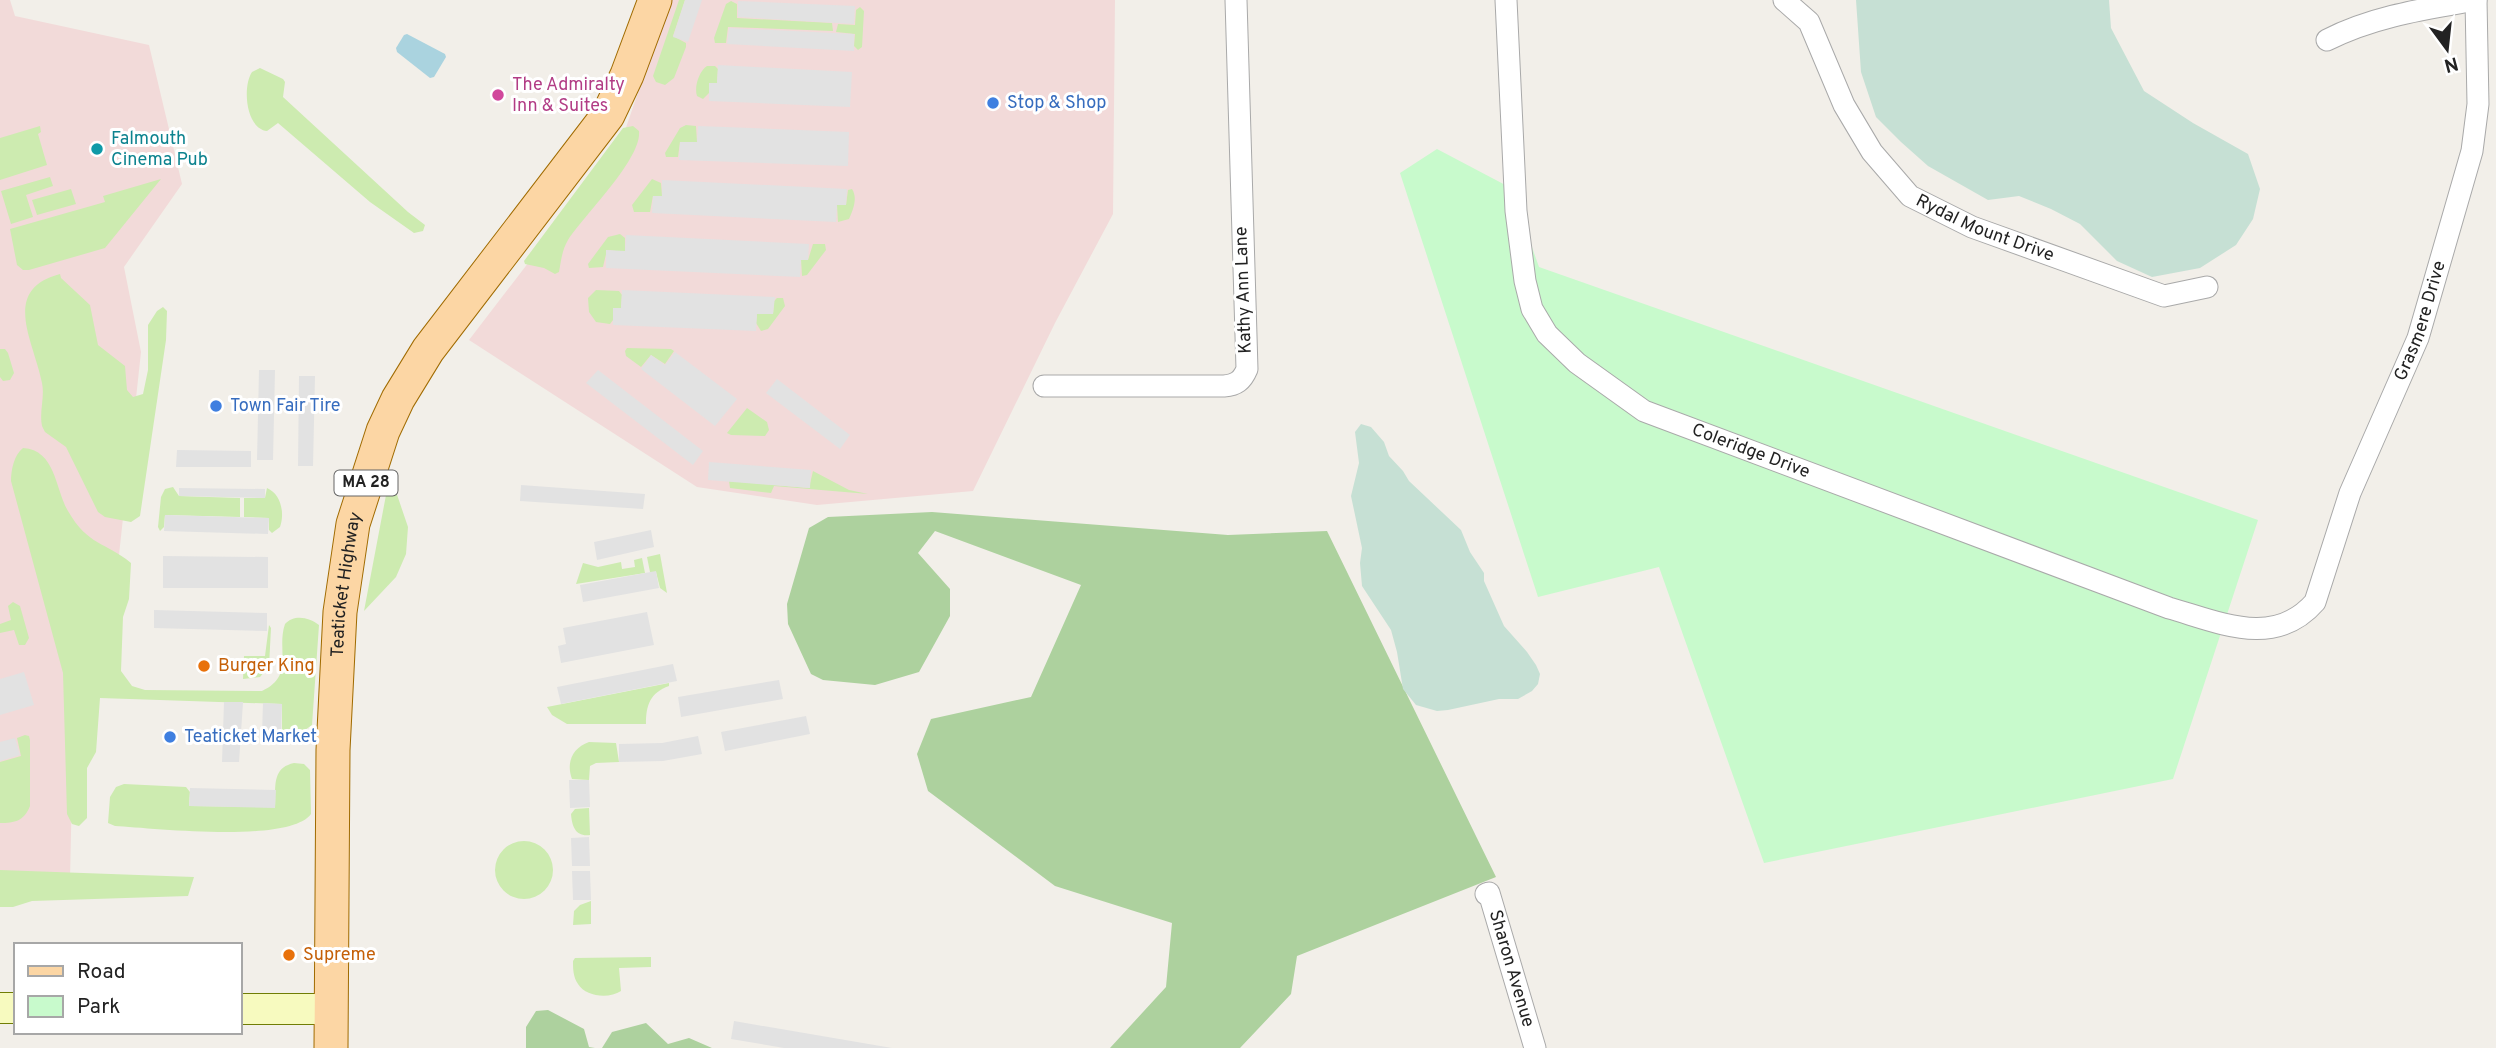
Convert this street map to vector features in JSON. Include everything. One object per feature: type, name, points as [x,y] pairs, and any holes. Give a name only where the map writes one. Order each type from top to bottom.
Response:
[{"type":"main road","name":"Teaticket Highway","points":[[331,1048],[333,751],[339,625],[353,524],[376,448],[398,399],[428,350],[608,115],[627,75],[655,0]]},
{"type":"main road","points":[[242,1009],[332,1009]]},
{"type":"street","name":"Kathy Ann Lane","points":[[1044,386],[1232,386],[1244,376],[1247,369],[1236,0]]},
{"type":"street","name":"Coleridge Drive","points":[[1506,0],[1516,211],[1525,281],[1532,309],[1547,334],[1577,363],[1644,411],[2169,608],[2245,629],[2271,628],[2295,620]]},
{"type":"street","name":"Rydal Mount Drive","points":[[1784,0],[1809,22],[1844,105],[1872,152],[1910,196],[1972,227],[2164,296],[2207,287]]},
{"type":"street","name":"Grasmere Drive","points":[[2295,620],[2305,614],[2315,602],[2350,493],[2418,338],[2472,151],[2478,104],[2476,0]]},
{"type":"street","points":[[2327,40],[2350,28],[2393,15],[2476,0]]},
{"type":"street","name":"Sharon Avenue","points":[[1486,894],[1489,893],[1535,1048]]},
{"type":"shaded area","points":[[0,0],[10,0],[15,16],[149,45],[182,184],[124,267],[141,352],[119,555],[114,674],[74,695],[70,880],[0,889]]},
{"type":"shaded area","points":[[670,0],[1115,0],[1113,214],[1055,323],[973,491],[817,505],[697,487],[469,340],[621,142]]},
{"type":"shaded area","points":[[685,0],[702,0],[688,42],[673,37]]},
{"type":"shaded area","points":[[738,1],[855,6],[854,24],[738,17]]},
{"type":"shaded area","points":[[729,28],[854,34],[854,51],[727,44]]},
{"type":"shaded area","points":[[718,65],[852,72],[850,107],[709,101],[709,83],[717,83]]},
{"type":"shaded area","points":[[698,126],[849,132],[848,166],[679,160],[680,142],[697,142]]},
{"type":"shaded area","points":[[662,180],[847,189],[846,205],[837,205],[836,222],[652,213],[653,196],[662,196]]},
{"type":"shaded area","points":[[626,235],[809,244],[808,260],[801,260],[800,277],[606,268],[606,250],[625,251]]},
{"type":"shaded area","points":[[622,290],[775,297],[773,314],[757,314],[756,331],[613,325],[613,308],[621,308]]},
{"type":"shaded area","points":[[675,352],[737,399],[715,426],[641,369],[651,355],[665,365]]},
{"type":"shaded area","points":[[259,370],[275,370],[273,460],[257,460]]},
{"type":"shaded area","points":[[598,370],[703,451],[693,465],[586,383]]},
{"type":"shaded area","points":[[299,376],[315,376],[313,466],[298,466]]},
{"type":"shaded area","points":[[777,379],[850,435],[840,449],[766,393]]},
{"type":"shaded area","points":[[177,450],[251,451],[251,467],[176,467]]},
{"type":"shaded area","points":[[709,462],[811,470],[810,488],[708,480]]},
{"type":"shaded area","points":[[521,485],[645,494],[643,509],[520,501]]},
{"type":"shaded area","points":[[179,488],[265,489],[265,498],[179,496]]},
{"type":"shaded area","points":[[165,515],[269,518],[268,534],[164,531]]},
{"type":"shaded area","points":[[651,530],[654,547],[597,560],[594,542]]},
{"type":"shaded area","points":[[163,556],[268,557],[268,588],[163,588]]},
{"type":"shaded area","points":[[656,571],[659,588],[583,602],[580,585]]},
{"type":"shaded area","points":[[154,610],[267,613],[267,631],[154,628]]},
{"type":"shaded area","points":[[647,612],[654,645],[561,663],[558,646],[566,644],[563,628]]},
{"type":"shaded area","points":[[673,664],[677,681],[561,704],[557,687]]},
{"type":"shaded area","points":[[24,672],[34,705],[0,715],[0,679]]},
{"type":"shaded area","points":[[779,680],[783,699],[681,717],[678,697]]},
{"type":"shaded area","points":[[224,702],[243,702],[239,762],[222,762]]},
{"type":"shaded area","points":[[263,703],[282,704],[281,734],[262,734]]},
{"type":"shaded area","points":[[806,716],[810,734],[725,751],[721,732]]},
{"type":"shaded area","points":[[698,736],[702,754],[663,761],[619,762],[619,744],[662,743]]},
{"type":"shaded area","points":[[15,738],[20,755],[0,761],[0,742]]},
{"type":"shaded area","points":[[569,780],[589,780],[590,807],[570,808]]},
{"type":"shaded area","name":"Teaticket Market","points":[[190,788],[276,790],[275,808],[189,806]]},
{"type":"shaded area","points":[[589,837],[590,866],[572,866],[571,838]]},
{"type":"shaded area","points":[[572,871],[590,871],[591,900],[573,900]]},
{"type":"shaded area","points":[[734,1021],[892,1048],[784,1048],[731,1039]]},
{"type":"green space","points":[[679,0],[685,0],[673,36],[686,43],[686,47],[674,78],[665,85],[656,82],[653,76]]},
{"type":"green space","points":[[1856,0],[2109,0],[2111,28],[2144,91],[2248,154],[2260,189],[2253,219],[2236,245],[2200,268],[2152,277],[2117,261],[2080,224],[2051,209],[2019,196],[1988,200],[1928,166],[1876,117],[1861,72]]},
{"type":"green space","points":[[731,1],[737,4],[737,18],[832,23],[833,31],[728,27],[726,43],[715,43],[714,38],[726,4]]},
{"type":"green space","points":[[860,7],[864,11],[862,47],[858,50],[854,46],[855,34],[836,32],[838,24],[855,25],[856,10]]},
{"type":"green space","points":[[707,66],[715,66],[718,69],[717,83],[709,83],[709,93],[703,99],[697,96],[696,88],[700,75]]},
{"type":"green space","points":[[260,68],[283,79],[283,97],[425,225],[423,231],[414,233],[370,202],[278,123],[267,131],[254,123],[248,106],[247,87],[252,72]]},
{"type":"green space","points":[[686,125],[696,126],[697,142],[680,142],[678,157],[666,157],[665,153],[680,128]]},
{"type":"green space","points":[[40,126],[41,132],[38,134],[47,165],[0,180],[0,138]]},
{"type":"green space","points":[[633,126],[639,131],[631,156],[611,187],[568,240],[559,272],[555,274],[544,268],[525,264],[524,261],[623,128]]},
{"type":"green space","points":[[1437,149],[1511,188],[1539,267],[2258,520],[2173,779],[1764,863],[1659,567],[1538,597],[1400,173]]},
{"type":"green space","points":[[50,177],[53,186],[26,195],[33,217],[11,224],[1,191]]},
{"type":"green space","points":[[161,179],[105,248],[29,270],[23,270],[17,265],[10,229],[105,202],[103,196]]},
{"type":"green space","points":[[652,179],[661,183],[662,196],[653,196],[650,212],[634,212],[632,205]]},
{"type":"green space","points":[[71,189],[76,204],[37,215],[32,200]]},
{"type":"green space","points":[[852,189],[855,200],[851,215],[849,219],[838,222],[837,205],[846,205],[848,190]]},
{"type":"green space","points":[[620,234],[625,238],[625,252],[607,250],[603,267],[589,268],[588,264],[608,237]]},
{"type":"green space","points":[[813,244],[825,244],[826,250],[807,275],[802,276],[801,259],[808,260]]},
{"type":"green space","points":[[60,274],[90,305],[98,345],[125,366],[127,390],[133,397],[143,394],[148,370],[148,325],[157,311],[163,307],[167,311],[166,340],[140,516],[131,522],[105,517],[98,512],[66,447],[45,432],[42,426],[43,388],[28,334],[26,304],[31,292],[42,282]]},
{"type":"green space","points":[[596,290],[619,291],[622,295],[621,308],[613,308],[613,320],[610,324],[596,322],[589,312],[588,298]]},
{"type":"green space","points":[[783,298],[785,306],[768,329],[761,331],[756,323],[757,314],[773,314],[774,301]]},
{"type":"green space","points":[[627,348],[674,351],[665,364],[651,355],[641,367],[626,356]]},
{"type":"green space","points":[[0,349],[5,349],[8,353],[14,373],[10,380],[3,381],[0,377]]},
{"type":"green space","points":[[747,408],[767,422],[769,430],[765,436],[727,433]]},
{"type":"green space","points":[[1361,424],[1371,427],[1409,481],[1461,530],[1470,552],[1484,573],[1484,581],[1504,626],[1527,652],[1540,674],[1538,684],[1532,691],[1518,699],[1499,699],[1437,711],[1416,705],[1403,689],[1391,630],[1362,586],[1362,548],[1351,496],[1359,463],[1355,432]]},
{"type":"green space","points":[[23,448],[34,450],[48,463],[68,511],[83,531],[131,563],[129,599],[123,617],[121,671],[132,686],[145,690],[262,691],[272,685],[281,670],[285,624],[297,618],[311,620],[319,625],[312,725],[298,735],[282,736],[282,704],[100,698],[96,752],[87,768],[87,818],[79,826],[72,824],[67,814],[63,673],[11,481],[14,463]]},
{"type":"green space","points":[[813,471],[849,490],[868,494],[774,486],[771,493],[730,488],[729,481],[809,488]]},
{"type":"green space","points":[[390,474],[408,527],[406,554],[396,577],[364,611]]},
{"type":"green space","points":[[173,487],[179,496],[240,498],[240,517],[165,515],[164,527],[160,531],[158,527],[161,497],[165,489]]},
{"type":"green space","points":[[267,488],[279,499],[282,510],[280,527],[272,533],[269,530],[269,518],[244,517],[244,498],[265,498]]},
{"type":"green space","points":[[932,512],[1228,535],[1327,531],[1496,877],[1297,956],[1291,994],[1240,1048],[1110,1048],[1166,987],[1172,923],[1055,886],[928,791],[917,754],[931,719],[1031,697],[1081,585],[935,531],[918,553],[950,589],[950,616],[919,672],[875,685],[823,680],[811,674],[788,624],[787,604],[809,528],[828,517]]},
{"type":"green space","points":[[660,554],[667,593],[660,588],[656,572],[650,572],[647,557]]},
{"type":"green space","points":[[642,558],[645,573],[576,584],[583,563],[598,567],[621,562],[622,569],[635,567],[634,560]]},
{"type":"green space","points":[[13,602],[20,606],[29,638],[25,645],[19,645],[14,630],[0,633],[0,624],[11,620],[8,606]]},
{"type":"green space","points":[[269,625],[269,666],[260,677],[243,679],[244,656],[265,656]]},
{"type":"green space","points":[[669,683],[669,686],[657,692],[650,700],[646,724],[567,724],[552,715],[547,707]]},
{"type":"green space","points":[[29,736],[30,740],[30,806],[18,820],[0,823],[0,762],[21,756],[17,738]]},
{"type":"green space","points":[[589,742],[616,743],[619,762],[596,763],[590,766],[589,780],[572,779],[572,757],[578,748]]},
{"type":"green space","points":[[294,763],[304,764],[310,770],[311,814],[298,823],[276,829],[219,832],[115,826],[108,823],[110,797],[116,787],[124,784],[186,787],[190,792],[189,806],[275,807],[278,774],[281,769]]},
{"type":"green space","points":[[589,808],[590,835],[578,833],[571,814],[575,809]]},
{"type":"green space","points":[[524,841],[540,846],[548,854],[553,870],[548,886],[540,894],[524,899],[508,894],[500,886],[495,870],[500,854],[508,846]]},
{"type":"green space","points":[[0,870],[194,877],[188,896],[32,901],[13,907],[0,907]]},
{"type":"green space","points":[[591,901],[591,924],[573,925],[574,911],[580,905]]},
{"type":"green space","points":[[651,957],[651,967],[619,968],[621,991],[616,994],[598,995],[586,992],[574,975],[575,958]]},
{"type":"green space","points":[[548,1010],[584,1029],[589,1047],[595,1048],[526,1048],[526,1027],[536,1011]]},
{"type":"green space","points":[[646,1023],[668,1044],[689,1038],[712,1048],[602,1048],[612,1032]]},
{"type":"water","points":[[407,34],[445,54],[446,57],[434,77],[430,78],[397,52],[396,48]]},
{"type":"place","name":"The Admiralty Inn & Suites","points":[[498,95]]},
{"type":"place","name":"Stop & Shop","points":[[993,103]]},
{"type":"place","name":"Falmouth Cinema Pub","points":[[97,149]]},
{"type":"place","name":"Town Fair Tire","points":[[216,406]]},
{"type":"place","name":"Burger King","points":[[204,666]]},
{"type":"place","name":"Teaticket Market","points":[[170,737]]},
{"type":"place","name":"Supreme","points":[[289,955]]}]
